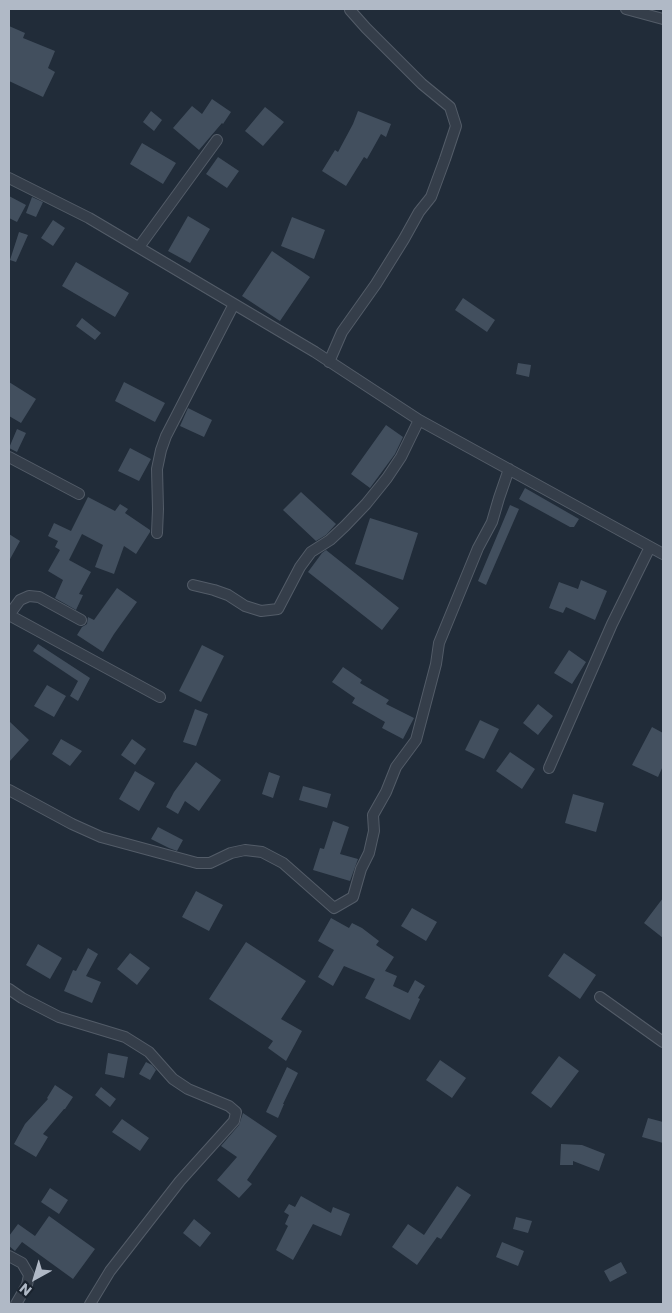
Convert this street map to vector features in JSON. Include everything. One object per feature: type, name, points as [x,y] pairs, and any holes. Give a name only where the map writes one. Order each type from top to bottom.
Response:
[{"type":"street","points":[[330,362],[342,332],[376,284],[419,212],[431,197],[456,126],[450,107],[422,84],[366,28],[350,9]]},
{"type":"street","points":[[626,9],[663,19]]},
{"type":"street","points":[[139,247],[217,140]]},
{"type":"street","points":[[9,178],[89,218],[139,247],[330,362],[419,420],[663,554]]},
{"type":"street","points":[[157,533],[157,468],[161,450],[166,436],[234,304]]},
{"type":"street","points":[[193,585],[228,595],[245,606],[261,611],[278,609],[300,567],[311,552],[330,540],[345,526],[387,478],[401,457],[419,420]]},
{"type":"street","points":[[9,457],[79,494]]},
{"type":"street","points":[[9,790],[101,838],[197,863],[210,863],[231,853],[245,850],[262,852],[283,863],[334,908],[353,897],[361,870],[369,853],[374,830],[373,814],[386,792],[396,768],[416,740],[436,664],[439,643],[478,548],[492,522],[509,469]]},
{"type":"street","points":[[549,768],[598,654],[650,547]]},
{"type":"street","points":[[81,620],[39,597],[29,596],[20,600],[9,615],[160,697]]},
{"type":"street","points":[[9,989],[22,998],[60,1017],[125,1037],[149,1052],[173,1079],[188,1089],[229,1106],[236,1112],[234,1121],[180,1181],[110,1271],[90,1304]]},
{"type":"street","points":[[600,997],[663,1042]]},
{"type":"street","points":[[9,1256],[22,1264],[29,1275],[27,1285],[16,1304]]},
{"type":"building","points":[[9,26],[25,33],[23,38],[55,51],[48,68],[55,72],[43,97],[9,81]]},
{"type":"building","points":[[212,99],[231,112],[223,124],[199,150],[173,128],[192,106],[202,114]]},
{"type":"building","points":[[265,107],[284,122],[263,146],[245,131]]},
{"type":"building","points":[[151,111],[162,120],[154,131],[143,122]]},
{"type":"building","points":[[358,111],[391,124],[386,137],[381,134],[367,159],[364,157],[346,186],[322,171],[335,150],[338,152]]},
{"type":"building","points":[[142,143],[176,163],[163,184],[130,164]]},
{"type":"building","points":[[218,157],[239,171],[227,188],[206,174]]},
{"type":"building","points":[[9,196],[26,205],[17,222],[9,218]]},
{"type":"building","points":[[32,197],[43,202],[36,217],[26,213]]},
{"type":"building","points":[[188,216],[210,229],[190,263],[168,251]]},
{"type":"building","points":[[292,217],[325,230],[314,259],[281,246]]},
{"type":"building","points":[[53,220],[65,228],[53,246],[41,238]]},
{"type":"building","points":[[19,232],[28,235],[16,262],[10,260]]},
{"type":"building","points":[[272,251],[310,277],[280,321],[242,296]]},
{"type":"building","points":[[76,262],[129,293],[115,317],[62,286]]},
{"type":"building","points":[[463,298],[495,320],[487,332],[455,310]]},
{"type":"building","points":[[82,318],[101,333],[95,340],[76,326]]},
{"type":"building","points":[[518,363],[531,365],[529,377],[516,374]]},
{"type":"building","points":[[9,382],[36,399],[21,423],[9,416]]},
{"type":"building","points":[[124,382],[165,403],[155,422],[115,401]]},
{"type":"building","points":[[188,408],[212,420],[204,437],[180,426]]},
{"type":"building","points":[[386,425],[403,437],[395,454],[370,488],[351,474]]},
{"type":"building","points":[[17,429],[26,433],[17,452],[9,448]]},
{"type":"building","points":[[130,448],[151,459],[139,481],[118,471]]},
{"type":"building","points":[[525,488],[579,519],[574,527],[570,527],[519,499]]},
{"type":"building","points":[[301,492],[336,524],[326,535],[316,541],[283,510]]},
{"type":"building","points":[[88,497],[115,511],[120,504],[128,509],[125,513],[150,530],[150,532],[136,554],[124,546],[114,574],[95,567],[103,545],[82,534],[69,560],[91,572],[79,594],[83,595],[76,610],[55,598],[63,580],[48,571],[60,550],[55,547],[58,541],[48,536],[54,523],[71,531]]},
{"type":"building","points":[[510,505],[519,509],[486,585],[478,581]]},
{"type":"building","points":[[370,518],[418,533],[403,580],[355,564]]},
{"type":"building","points":[[9,534],[20,541],[9,561]]},
{"type":"building","points":[[326,550],[399,608],[382,630],[308,572]]},
{"type":"building","points":[[581,580],[607,591],[595,620],[566,607],[563,613],[549,608],[559,582],[578,589]]},
{"type":"building","points":[[117,588],[137,602],[103,652],[77,635],[82,627],[87,624],[88,617],[94,620]]},
{"type":"building","points":[[38,644],[90,678],[78,701],[70,696],[78,681],[33,651]]},
{"type":"building","points":[[202,645],[224,656],[201,702],[179,691]]},
{"type":"building","points":[[569,650],[586,662],[572,684],[554,673]]},
{"type":"building","points":[[343,667],[362,680],[360,683],[389,700],[386,704],[414,718],[403,739],[382,728],[385,722],[352,703],[355,698],[332,682]]},
{"type":"building","points":[[47,685],[66,696],[54,717],[34,706]]},
{"type":"building","points":[[538,704],[553,716],[538,735],[523,723]]},
{"type":"building","points":[[195,709],[208,714],[196,746],[183,742]]},
{"type":"building","points":[[480,720],[499,729],[484,759],[465,750]]},
{"type":"building","points":[[9,721],[29,740],[9,762]]},
{"type":"building","points":[[652,727],[663,733],[663,766],[658,777],[632,765]]},
{"type":"building","points":[[61,739],[82,751],[70,766],[52,754]]},
{"type":"building","points":[[132,739],[146,749],[135,765],[121,755]]},
{"type":"building","points":[[510,752],[535,769],[522,789],[496,771]]},
{"type":"building","points":[[196,762],[221,780],[199,811],[185,801],[178,814],[166,807],[174,792]]},
{"type":"building","points":[[135,771],[155,783],[139,811],[119,799]]},
{"type":"building","points":[[269,772],[280,776],[273,798],[262,794]]},
{"type":"building","points":[[303,786],[331,794],[327,808],[299,800]]},
{"type":"building","points":[[573,794],[604,803],[596,832],[565,823]]},
{"type":"building","points":[[333,821],[349,827],[340,854],[358,859],[350,881],[313,870],[320,848],[324,849]]},
{"type":"building","points":[[158,827],[183,840],[177,851],[151,839]]},
{"type":"building","points":[[196,891],[223,905],[209,931],[182,917]]},
{"type":"building","points":[[663,898],[663,938],[644,923]]},
{"type":"building","points":[[412,908],[437,922],[426,941],[401,926]]},
{"type":"building","points":[[331,918],[349,928],[352,923],[362,928],[379,941],[376,945],[394,957],[385,971],[397,976],[393,986],[408,993],[415,980],[425,986],[418,998],[420,999],[410,1020],[365,998],[375,979],[344,966],[333,986],[318,977],[334,950],[318,941]]},
{"type":"building","points":[[246,942],[306,981],[281,1019],[302,1031],[286,1061],[268,1048],[273,1041],[209,999]]},
{"type":"building","points":[[38,944],[62,958],[50,979],[26,965]]},
{"type":"building","points":[[88,948],[98,954],[86,976],[101,982],[92,1003],[64,991],[73,970],[76,971]]},
{"type":"building","points":[[130,953],[150,968],[137,985],[117,969]]},
{"type":"building","points":[[564,953],[596,975],[580,999],[548,976]]},
{"type":"building","points":[[108,1053],[128,1057],[124,1078],[105,1074]]},
{"type":"building","points":[[559,1056],[579,1071],[551,1108],[531,1093]]},
{"type":"building","points":[[440,1060],[466,1078],[452,1098],[426,1080]]},
{"type":"building","points":[[146,1062],[156,1070],[150,1080],[139,1074]]},
{"type":"building","points":[[287,1067],[298,1073],[278,1118],[266,1112]]},
{"type":"building","points":[[55,1085],[73,1097],[43,1134],[48,1137],[36,1157],[14,1144],[25,1124],[48,1099]]},
{"type":"building","points":[[101,1087],[116,1099],[110,1107],[95,1095]]},
{"type":"building","points":[[243,1113],[277,1136],[247,1180],[252,1184],[239,1198],[217,1180],[237,1157],[221,1146],[239,1125]]},
{"type":"building","points":[[648,1118],[663,1122],[663,1143],[642,1137]]},
{"type":"building","points":[[122,1119],[149,1138],[140,1151],[112,1132]]},
{"type":"building","points":[[561,1144],[582,1145],[605,1154],[599,1171],[573,1161],[573,1165],[560,1165]]},
{"type":"building","points":[[457,1186],[471,1195],[441,1239],[437,1237],[417,1265],[392,1247],[408,1224],[424,1235]]},
{"type":"building","points":[[50,1188],[68,1200],[59,1214],[41,1202]]},
{"type":"building","points":[[301,1196],[331,1213],[333,1207],[350,1214],[341,1236],[313,1224],[293,1260],[276,1250],[288,1226],[285,1224],[289,1215],[284,1212],[289,1204],[295,1207]]},
{"type":"building","points":[[49,1216],[95,1249],[73,1279],[22,1242],[15,1251],[9,1246],[9,1236],[18,1224],[35,1236]]},
{"type":"building","points":[[516,1217],[532,1221],[528,1233],[513,1229]]},
{"type":"building","points":[[194,1219],[211,1233],[200,1247],[183,1233]]},
{"type":"building","points":[[502,1242],[524,1251],[518,1266],[496,1257]]},
{"type":"building","points":[[621,1262],[627,1273],[610,1282],[604,1271]]}]
